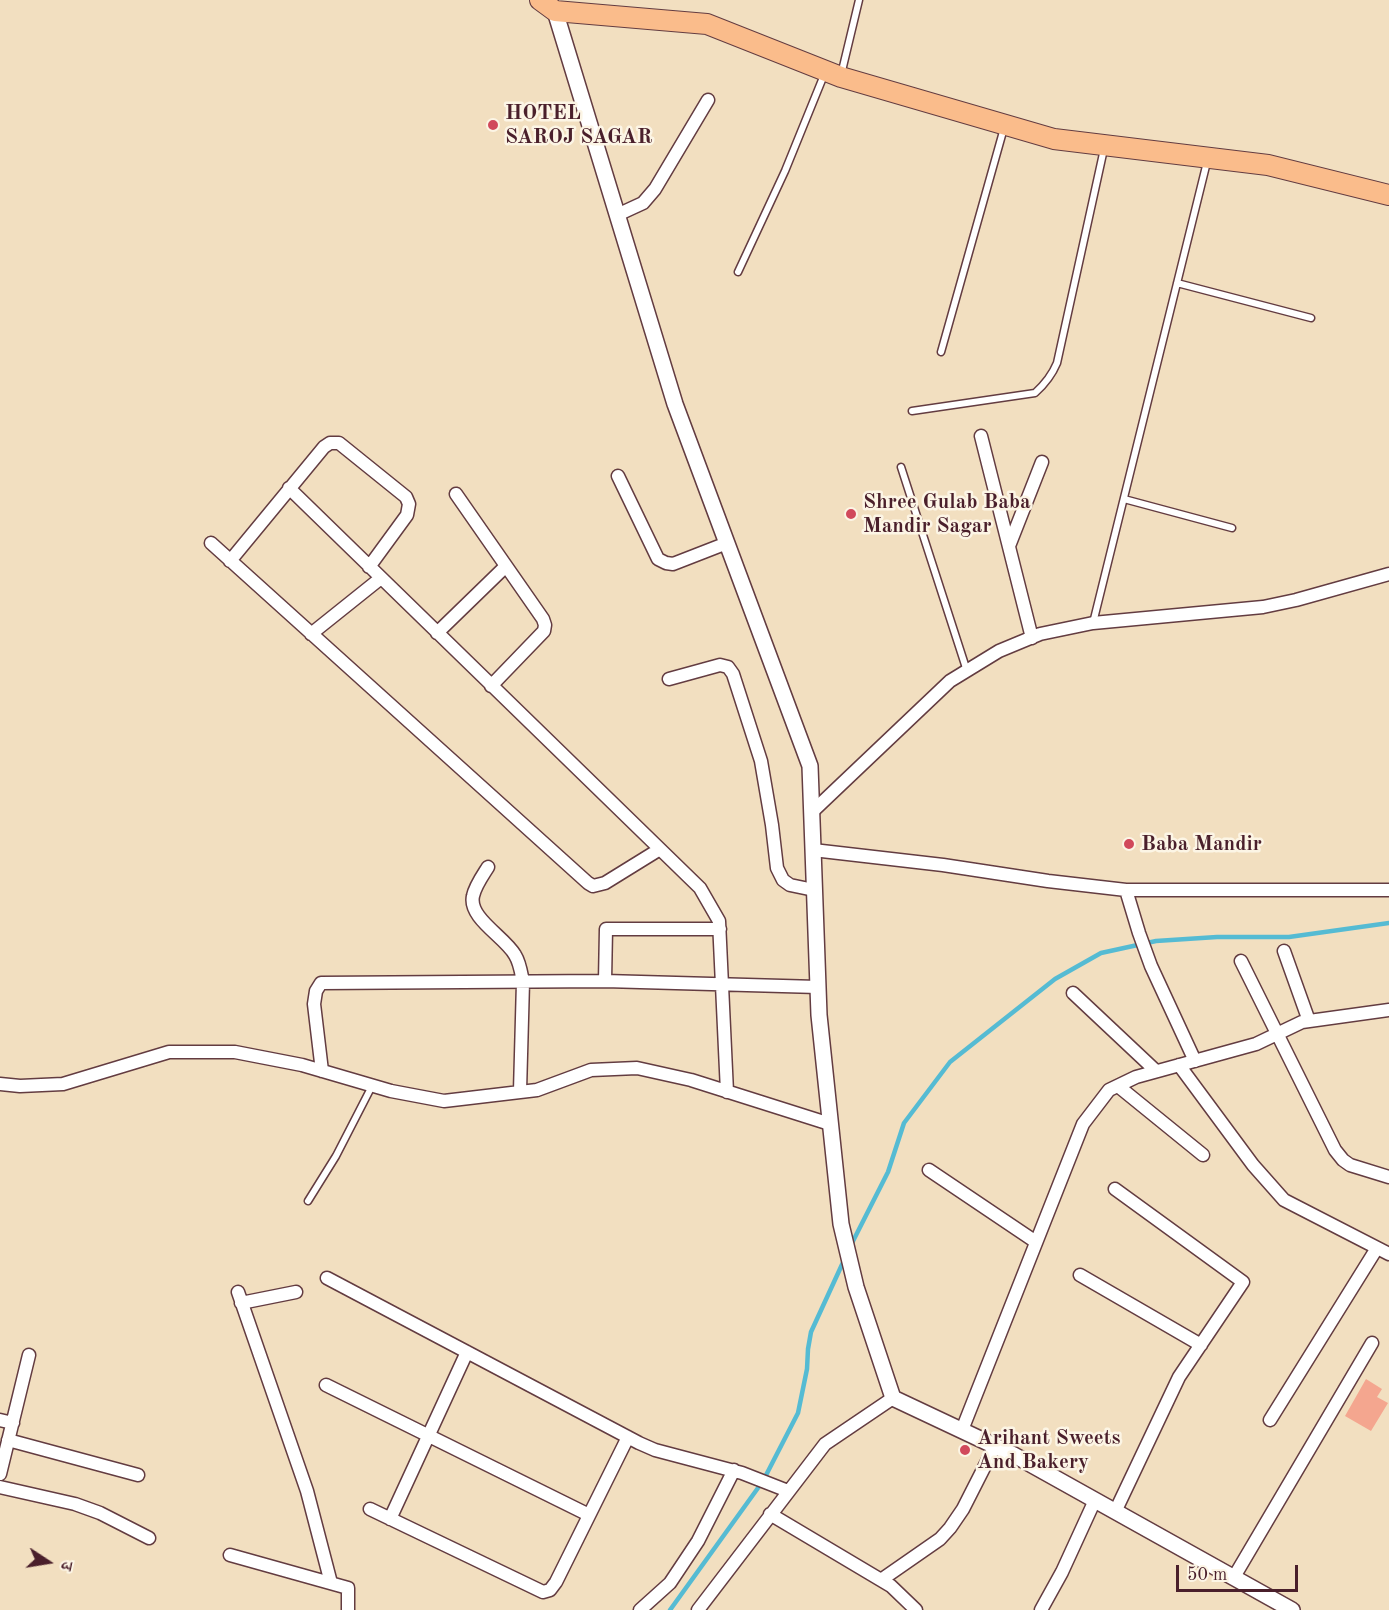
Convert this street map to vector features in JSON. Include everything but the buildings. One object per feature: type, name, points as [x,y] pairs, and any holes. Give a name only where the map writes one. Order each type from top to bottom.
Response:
[{"type":"main road","points":[[544,3],[707,24],[834,74],[1054,139],[1268,165],[1389,195]]},
{"type":"street","points":[[544,3],[617,215],[675,404],[810,766],[819,1015],[841,1224],[856,1287],[893,1398],[1014,1455],[1292,1610]]},
{"type":"street","points":[[617,215],[644,204],[708,100]]},
{"type":"street","points":[[981,436],[1032,638]]},
{"type":"street","points":[[230,561],[324,447],[330,443],[339,443],[406,497],[409,504],[407,515],[369,567]]},
{"type":"street","points":[[1009,546],[1042,462]]},
{"type":"street","points":[[618,476],[658,559],[673,564],[727,543]]},
{"type":"street","points":[[289,488],[700,888],[719,921],[727,1092]]},
{"type":"street","points":[[456,494],[545,625],[544,632],[492,686]]},
{"type":"street","points":[[211,543],[588,883],[593,886],[605,883],[660,849]]},
{"type":"street","points":[[437,633],[506,566]]},
{"type":"street","points":[[811,813],[950,681],[999,651],[1040,634],[1093,623],[1263,607],[1389,574]]},
{"type":"street","points":[[311,634],[381,578]]},
{"type":"street","points":[[669,679],[720,665],[728,667],[733,674],[761,761],[777,868],[783,880],[790,885],[814,890]]},
{"type":"street","points":[[813,850],[1126,890],[1389,890]]},
{"type":"street","points":[[488,867],[473,896],[474,906],[478,916],[510,947],[520,967],[523,981],[520,1092]]},
{"type":"street","points":[[1126,890],[1151,966],[1195,1060]]},
{"type":"street","points":[[605,981],[606,929],[720,929]]},
{"type":"street","points":[[1284,951],[1310,1021]]},
{"type":"street","points":[[1241,961],[1335,1150],[1350,1165],[1389,1177]]},
{"type":"street","points":[[322,1071],[314,1004],[316,991],[321,983],[605,981],[818,987]]},
{"type":"street","points":[[1073,993],[1156,1071]]},
{"type":"street","points":[[962,1430],[1083,1124],[1109,1090],[1136,1077],[1256,1044],[1302,1022],[1389,1010]]},
{"type":"street","points":[[0,1084],[20,1086],[63,1084],[169,1052],[236,1052],[302,1065],[391,1091],[444,1101],[537,1090],[591,1070],[637,1068],[691,1080],[830,1124]]},
{"type":"street","points":[[1179,1065],[1253,1165],[1284,1200],[1389,1254]]},
{"type":"street","points":[[1118,1086],[1203,1155]]},
{"type":"street","points":[[929,1170],[1036,1242]]},
{"type":"street","points":[[1115,1189],[1243,1282],[1179,1377],[1115,1512]]},
{"type":"street","points":[[1270,1420],[1377,1248]]},
{"type":"street","points":[[1080,1275],[1201,1345]]},
{"type":"street","points":[[327,1278],[655,1450],[738,1472],[788,1491]]},
{"type":"street","points":[[296,1292],[240,1298],[307,1491],[332,1583]]},
{"type":"street","points":[[1234,1577],[1372,1342]]},
{"type":"street","points":[[390,1518],[467,1352]]},
{"type":"street","points":[[0,1474],[8,1440],[6,1422],[29,1355]]},
{"type":"street","points":[[326,1385],[589,1515]]},
{"type":"street","points":[[698,1610],[825,1444],[893,1398]]},
{"type":"street","points":[[370,1509],[543,1592],[549,1590],[556,1582],[628,1437]]},
{"type":"street","points":[[8,1440],[138,1475]]},
{"type":"street","points":[[881,1580],[940,1539],[950,1528],[963,1509],[995,1446]]},
{"type":"street","points":[[640,1610],[676,1575],[738,1472]]},
{"type":"street","points":[[0,1487],[75,1504],[100,1513],[149,1538]]},
{"type":"street","points":[[1041,1610],[1062,1572],[1095,1500]]},
{"type":"street","points":[[770,1514],[891,1586],[916,1610]]},
{"type":"street","points":[[230,1555],[348,1588],[348,1610]]},
{"type":"lane","points":[[738,272],[834,74],[859,0]]},
{"type":"lane","points":[[941,352],[1005,125]]},
{"type":"lane","points":[[912,411],[1035,393],[1052,375],[1057,363],[1104,146]]},
{"type":"lane","points":[[1093,623],[1208,158]]},
{"type":"lane","points":[[1177,283],[1311,318]]},
{"type":"lane","points":[[901,467],[967,670]]},
{"type":"lane","points":[[1124,499],[1232,528]]},
{"type":"lane","points":[[308,1201],[336,1156],[373,1086]]},
{"type":"waterway","points":[[851,1245],[888,1172],[904,1123],[950,1062],[1055,979],[1101,953],[1156,941],[1217,937],[1289,937],[1389,923]]},
{"type":"waterway","points":[[670,1610],[763,1481],[798,1413],[807,1369],[811,1332],[845,1258]]},
{"type":"place","name":"HOTEL SAROJ SAGAR","points":[[493,125]]},
{"type":"place","name":"Shree Gulab Baba Mandir Sagar","points":[[851,514]]},
{"type":"place","name":"Baba Mandir","points":[[1129,844]]},
{"type":"place","name":"Arihant Sweets And Bakery","points":[[965,1450]]}]
